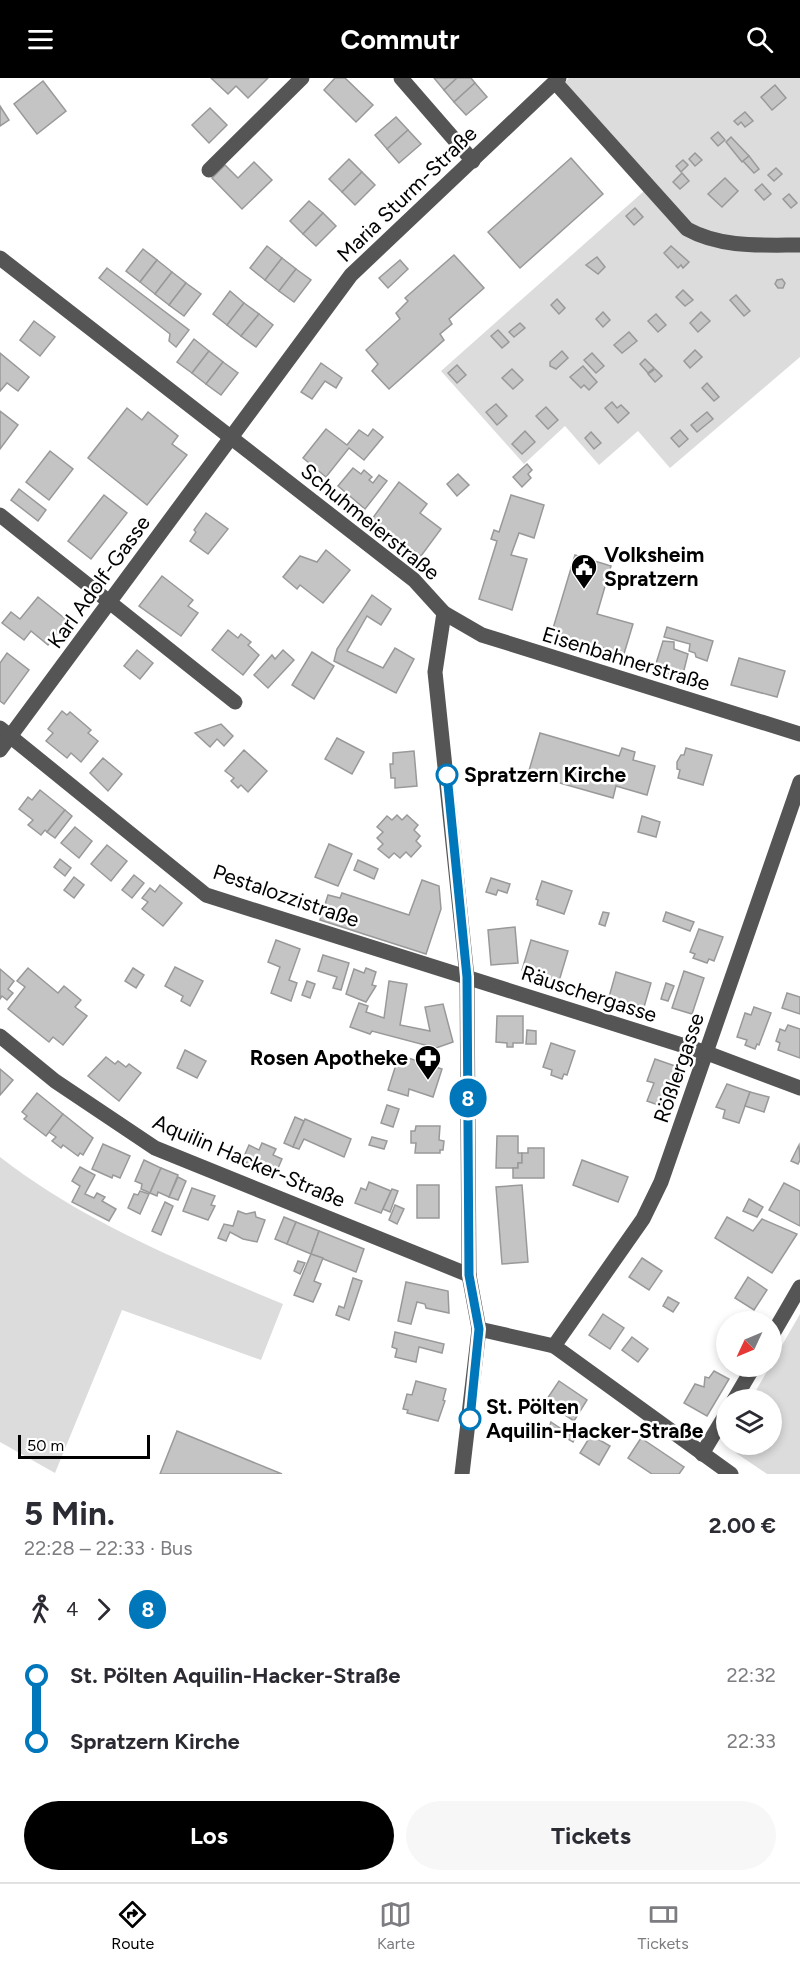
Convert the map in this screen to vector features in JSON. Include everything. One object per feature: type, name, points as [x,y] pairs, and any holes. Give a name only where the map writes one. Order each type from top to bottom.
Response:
[{"type":"street","points":[[209,170],[302,78]]},
{"type":"street","points":[[401,78],[473,161]]},
{"type":"street","points":[[557,80],[687,229],[703,237],[737,244],[800,245]]},
{"type":"street","name":"Maria Sturm-Straße","points":[[230,437],[357,268],[557,80]]},
{"type":"street","name":"Schuhmeierstraße","points":[[0,258],[414,580],[444,614]]},
{"type":"street","name":"Karl Adolf-Gasse","points":[[0,750],[5,732],[111,602],[230,437]]},
{"type":"street","points":[[0,515],[236,702]]},
{"type":"street","points":[[444,614],[435,672],[467,977],[469,1275],[479,1329],[462,1474]]},
{"type":"street","name":"Eisenbahnerstraße","points":[[444,614],[482,635],[514,646],[799,732]]},
{"type":"street","name":"Pestalozzistraße","points":[[5,732],[206,895],[467,977]]},
{"type":"street","name":"Rößlergasse","points":[[554,1346],[652,1202],[707,1053],[800,782]]},
{"type":"street","name":"Räuschergasse","points":[[467,977],[707,1053],[800,1088]]},
{"type":"street","name":"Aquilin Hacker-Straße","points":[[0,1036],[55,1081],[155,1148],[469,1275]]},
{"type":"street","points":[[782,1320],[798,1296]]},
{"type":"street","points":[[479,1329],[554,1346],[731,1474]]},
{"type":"street","points":[[702,1454],[716,1431]]},
{"type":"shaded area","points":[[569,78],[800,78],[800,357],[670,468],[638,431],[599,465],[565,426],[524,464],[441,371],[652,184],[563,84]]},
{"type":"shaded area","points":[[0,1157],[33,1181],[101,1222],[173,1257],[283,1304],[261,1360],[122,1310],[55,1473],[0,1442]]},
{"type":"shaded area","points":[[800,1314],[800,1474],[767,1474],[739,1455],[782,1455],[782,1389],[757,1389],[764,1377],[782,1377],[782,1345]]},
{"type":"building","points":[[211,78],[268,78],[248,98],[236,86],[228,94]]},
{"type":"building","points":[[335,78],[345,78],[373,105],[356,122],[324,90]]},
{"type":"building","points":[[434,78],[457,78],[444,90]]},
{"type":"building","points":[[457,78],[471,78],[475,83],[454,102],[444,90]]},
{"type":"building","points":[[43,81],[66,111],[37,134],[14,104]]},
{"type":"building","points":[[475,83],[487,97],[466,115],[454,102]]},
{"type":"building","points":[[775,85],[786,98],[772,110],[761,97]]},
{"type":"building","points":[[0,106],[9,120],[0,126]]},
{"type":"building","points":[[210,108],[227,125],[209,143],[192,125]]},
{"type":"building","points":[[745,112],[753,121],[745,127],[741,122],[738,125],[734,121]]},
{"type":"building","points":[[396,117],[408,130],[387,149],[375,135]]},
{"type":"building","points":[[408,130],[421,144],[399,163],[387,149]]},
{"type":"building","points":[[718,132],[725,140],[718,146],[711,138]]},
{"type":"building","points":[[731,137],[749,156],[742,162],[726,142]]},
{"type":"building","points":[[695,153],[702,160],[695,166],[689,159]]},
{"type":"building","points":[[749,156],[759,169],[754,173],[743,161]]},
{"type":"building","points":[[571,158],[603,194],[520,268],[488,232]]},
{"type":"building","points":[[349,159],[362,172],[342,192],[329,179]]},
{"type":"building","points":[[683,160],[688,165],[681,172],[676,166]]},
{"type":"building","points":[[254,162],[272,180],[242,209],[212,178],[225,165],[238,178]]},
{"type":"building","points":[[776,168],[782,174],[774,181],[768,175]]},
{"type":"building","points":[[362,172],[375,185],[355,205],[342,192]]},
{"type":"building","points":[[682,173],[689,181],[680,189],[673,182]]},
{"type":"building","points":[[725,178],[738,191],[722,207],[708,194]]},
{"type":"building","points":[[762,184],[771,194],[764,200],[755,190]]},
{"type":"building","points":[[789,194],[797,203],[791,208],[783,199]]},
{"type":"building","points":[[309,201],[323,213],[303,234],[290,221]]},
{"type":"building","points":[[635,208],[643,217],[634,225],[626,216]]},
{"type":"building","points":[[323,213],[336,226],[316,246],[303,234]]},
{"type":"building","points":[[267,246],[282,258],[265,280],[250,268]]},
{"type":"building","points":[[671,246],[689,262],[683,268],[681,265],[678,268],[664,253]]},
{"type":"building","points":[[143,249],[157,260],[140,282],[126,271]]},
{"type":"building","points":[[454,255],[484,288],[449,319],[452,324],[440,334],[444,340],[389,389],[372,371],[378,364],[366,350],[400,319],[396,313],[408,301],[405,298]]},
{"type":"building","points":[[597,257],[605,267],[598,274],[586,265]]},
{"type":"building","points":[[282,258],[296,269],[279,291],[265,280]]},
{"type":"building","points":[[157,260],[172,272],[155,294],[140,282]]},
{"type":"building","points":[[400,260],[408,269],[388,288],[379,278]]},
{"type":"building","points":[[107,268],[189,330],[176,347],[169,341],[170,334],[99,278]]},
{"type":"building","points":[[296,269],[311,280],[294,302],[279,291]]},
{"type":"building","points":[[172,272],[186,283],[169,305],[155,294]]},
{"type":"building","points":[[782,279],[785,283],[783,288],[778,288],[775,284],[777,280]]},
{"type":"building","points":[[186,283],[201,294],[184,316],[169,305]]},
{"type":"building","points":[[683,290],[693,300],[685,306],[676,297]]},
{"type":"building","points":[[230,291],[244,303],[227,325],[213,314]]},
{"type":"building","points":[[736,295],[750,311],[744,316],[730,300]]},
{"type":"building","points":[[557,299],[565,308],[559,314],[551,305]]},
{"type":"building","points":[[244,303],[259,314],[241,336],[227,325]]},
{"type":"building","points":[[603,312],[610,320],[603,327],[596,319]]},
{"type":"building","points":[[701,312],[710,321],[698,332],[690,323]]},
{"type":"building","points":[[259,314],[273,325],[256,347],[241,336]]},
{"type":"building","points":[[656,314],[666,325],[658,332],[648,321]]},
{"type":"building","points":[[34,321],[55,337],[40,356],[20,340]]},
{"type":"building","points":[[520,323],[525,328],[514,337],[509,332]]},
{"type":"building","points":[[498,330],[509,342],[502,348],[491,336]]},
{"type":"building","points":[[629,332],[637,341],[622,353],[614,345]]},
{"type":"building","points":[[194,339],[209,351],[192,373],[177,362]]},
{"type":"building","points":[[695,350],[702,357],[690,368],[684,361]]},
{"type":"building","points":[[209,351],[223,362],[206,384],[192,373]]},
{"type":"building","points":[[562,351],[568,358],[556,369],[550,366],[550,362]]},
{"type":"building","points":[[0,353],[29,377],[18,391],[7,383],[0,391]]},
{"type":"building","points":[[592,353],[604,366],[596,373],[584,360]]},
{"type":"building","points":[[645,359],[654,368],[648,373],[640,364]]},
{"type":"building","points":[[223,362],[238,373],[221,395],[206,384]]},
{"type":"building","points":[[321,363],[342,378],[336,388],[325,381],[312,399],[301,392]]},
{"type":"building","points":[[457,365],[466,375],[457,383],[448,373]]},
{"type":"building","points":[[583,366],[597,382],[589,390],[584,385],[581,388],[570,377]]},
{"type":"building","points":[[512,369],[523,380],[513,389],[502,378]]},
{"type":"building","points":[[655,369],[662,376],[655,382],[648,374]]},
{"type":"building","points":[[707,383],[719,397],[714,401],[702,388]]},
{"type":"building","points":[[612,402],[617,408],[621,405],[629,413],[618,423],[605,408]]},
{"type":"building","points":[[496,404],[507,416],[497,425],[486,412]]},
{"type":"building","points":[[546,407],[558,420],[548,429],[536,416]]},
{"type":"building","points":[[127,408],[142,420],[148,412],[178,436],[172,444],[187,455],[147,505],[88,458]]},
{"type":"building","points":[[0,411],[18,425],[0,449]]},
{"type":"building","points":[[707,412],[713,419],[697,432],[691,425]]},
{"type":"building","points":[[326,429],[347,445],[359,430],[368,436],[373,429],[383,437],[364,460],[349,448],[326,477],[303,458]]},
{"type":"building","points":[[680,430],[688,439],[679,447],[671,438]]},
{"type":"building","points":[[525,431],[535,442],[522,454],[512,444]]},
{"type":"building","points":[[591,432],[601,443],[594,449],[585,438]]},
{"type":"building","points":[[50,451],[73,469],[49,500],[26,482]]},
{"type":"building","points":[[527,464],[532,470],[528,474],[531,478],[522,487],[513,477]]},
{"type":"building","points":[[353,468],[361,474],[364,470],[372,477],[369,480],[373,483],[379,475],[387,481],[365,509],[338,486]]},
{"type":"building","points":[[458,474],[469,485],[457,496],[447,484]]},
{"type":"building","points":[[399,482],[427,504],[420,513],[441,529],[421,556],[372,519]]},
{"type":"building","points":[[19,489],[46,510],[38,521],[11,500]]},
{"type":"building","points":[[104,495],[127,513],[91,559],[68,541]]},
{"type":"building","points":[[511,495],[544,505],[534,538],[519,533],[511,555],[527,559],[512,610],[479,599],[497,541],[491,539],[494,530],[499,532]]},
{"type":"building","points":[[206,513],[228,529],[208,554],[190,541],[196,532],[194,530]]},
{"type":"building","points":[[326,550],[350,570],[323,603],[300,585],[297,589],[283,577],[300,556],[317,562]]},
{"type":"building","name":"Volksheim Spratzern","points":[[575,555],[611,566],[597,614],[633,624],[623,657],[606,652],[607,649],[551,635]]},
{"type":"building","points":[[162,576],[193,600],[188,606],[198,613],[181,636],[139,606]]},
{"type":"building","points":[[372,595],[391,609],[381,625],[367,616],[347,651],[383,668],[395,648],[414,659],[396,693],[334,661],[337,649]]},
{"type":"building","points":[[38,597],[68,621],[48,645],[31,631],[24,640],[2,623],[11,612],[20,619]]},
{"type":"building","points":[[667,627],[713,641],[707,661],[696,657],[695,653],[689,651],[690,644],[664,637]]},
{"type":"building","points":[[228,630],[238,638],[241,634],[251,642],[248,645],[259,655],[243,675],[212,650]]},
{"type":"building","points":[[663,641],[674,642],[674,649],[688,654],[682,678],[654,670]]},
{"type":"building","points":[[137,650],[153,663],[140,679],[124,666]]},
{"type":"building","points":[[283,650],[294,660],[268,688],[254,675],[272,655],[275,659]]},
{"type":"building","points":[[312,652],[334,666],[314,699],[292,685]]},
{"type":"building","points":[[7,653],[29,670],[4,704],[0,701],[0,663]]},
{"type":"building","points":[[739,658],[785,671],[777,697],[731,685]]},
{"type":"building","points":[[62,711],[67,715],[70,712],[91,730],[88,733],[98,741],[81,762],[71,753],[67,758],[46,741],[53,733],[48,729]]},
{"type":"building","points":[[221,724],[233,736],[224,746],[217,739],[210,747],[195,733]]},
{"type":"building","points":[[540,733],[619,756],[622,748],[635,752],[633,760],[655,766],[647,795],[616,786],[613,798],[528,774]]},
{"type":"building","points":[[337,738],[364,752],[352,774],[325,759]]},
{"type":"building","points":[[686,748],[712,755],[703,785],[678,778],[680,770],[677,769],[677,762],[681,755],[684,755]]},
{"type":"building","points":[[244,750],[267,771],[248,792],[241,785],[238,788],[231,781],[234,778],[225,771]]},
{"type":"building","points":[[414,751],[417,786],[395,788],[395,778],[391,778],[390,764],[393,764],[393,753]]},
{"type":"building","points":[[103,758],[122,774],[108,791],[90,773]]},
{"type":"building","points":[[40,790],[65,810],[47,832],[45,830],[41,835],[28,825],[33,820],[19,809],[28,797],[32,800]]},
{"type":"building","points":[[65,810],[72,816],[55,838],[47,832]]},
{"type":"building","points":[[397,815],[402,820],[407,815],[418,825],[414,830],[420,836],[416,841],[421,846],[411,857],[406,852],[400,858],[394,853],[389,858],[378,849],[383,844],[377,838],[383,832],[377,827],[387,816],[392,820]]},
{"type":"building","points":[[642,816],[660,822],[656,837],[638,832]]},
{"type":"building","points":[[75,827],[92,841],[79,858],[61,843]]},
{"type":"building","points":[[329,844],[352,854],[338,886],[315,877]]},
{"type":"building","points":[[107,845],[127,861],[111,881],[91,864]]},
{"type":"building","points":[[60,859],[71,868],[65,876],[54,867]]},
{"type":"building","points":[[358,860],[378,869],[374,879],[354,870]]},
{"type":"building","points":[[134,875],[144,883],[132,898],[122,890]]},
{"type":"building","points":[[74,877],[84,885],[74,898],[64,890]]},
{"type":"building","points":[[491,878],[510,884],[507,893],[498,890],[496,895],[486,892]]},
{"type":"building","points":[[422,880],[439,886],[441,909],[426,954],[320,920],[328,895],[340,898],[342,893],[409,915]]},
{"type":"building","points":[[542,881],[572,891],[564,914],[537,905],[538,900],[536,899]]},
{"type":"building","points":[[160,885],[182,903],[163,926],[142,909],[148,902],[142,898],[150,888],[155,892]]},
{"type":"building","points":[[603,912],[609,913],[605,926],[599,924]]},
{"type":"building","points":[[666,912],[694,922],[690,931],[663,921]]},
{"type":"building","points":[[515,927],[518,963],[491,965],[488,930]]},
{"type":"building","points":[[699,929],[723,937],[714,961],[709,959],[707,963],[693,958],[695,954],[690,952]]},
{"type":"building","points":[[276,940],[300,949],[289,980],[297,983],[291,1001],[271,993],[280,967],[268,962]]},
{"type":"building","points":[[531,940],[568,951],[559,981],[522,970]]},
{"type":"building","points":[[323,955],[349,963],[341,990],[333,988],[337,977],[318,971]]},
{"type":"building","points":[[175,967],[203,981],[190,1006],[181,1001],[183,996],[165,986]]},
{"type":"building","points":[[28,968],[58,993],[64,986],[81,1000],[75,1007],[87,1016],[63,1045],[53,1037],[49,1042],[8,1009],[25,987],[17,981]]},
{"type":"building","points":[[133,968],[144,975],[136,988],[125,981]]},
{"type":"building","points":[[366,968],[376,972],[372,985],[376,986],[366,1002],[346,994],[354,969],[364,973]]},
{"type":"building","points":[[0,969],[14,981],[8,989],[13,993],[7,1000],[2,996],[0,999]]},
{"type":"building","points":[[684,971],[704,978],[692,1014],[672,1008]]},
{"type":"building","points":[[616,972],[651,983],[644,1007],[609,997]]},
{"type":"building","points":[[307,981],[315,984],[310,998],[302,995]]},
{"type":"building","points":[[389,981],[407,984],[400,1025],[430,1031],[425,1007],[443,1004],[453,1042],[436,1048],[372,1031],[370,1034],[350,1027],[359,1003],[368,1006],[366,1012],[384,1018]]},
{"type":"building","points":[[666,983],[674,986],[668,1001],[661,999]]},
{"type":"building","points":[[787,993],[800,997],[800,1014],[782,1008]]},
{"type":"building","points":[[754,1007],[771,1013],[759,1045],[757,1044],[755,1049],[745,1045],[747,1040],[737,1037],[745,1013],[751,1015]]},
{"type":"building","points":[[497,1016],[523,1016],[523,1043],[513,1043],[513,1047],[507,1047],[507,1043],[496,1042]]},
{"type":"building","points":[[788,1025],[800,1029],[800,1058],[778,1050],[780,1043],[776,1041],[780,1029],[785,1031]]},
{"type":"building","points":[[527,1030],[536,1031],[536,1044],[526,1044]]},
{"type":"building","points":[[551,1043],[575,1051],[567,1075],[564,1074],[562,1079],[551,1075],[552,1070],[543,1067]]},
{"type":"building","points":[[185,1050],[206,1061],[197,1078],[177,1068]]},
{"type":"building","points":[[399,1055],[442,1069],[433,1097],[409,1089],[408,1096],[388,1090]]},
{"type":"building","points":[[106,1057],[115,1064],[118,1061],[126,1067],[129,1064],[141,1073],[119,1101],[88,1076]]},
{"type":"building","points":[[655,1059],[678,1067],[664,1107],[647,1101],[654,1083],[647,1081]]},
{"type":"building","points":[[0,1069],[13,1080],[0,1095]]},
{"type":"building","points":[[727,1084],[750,1092],[739,1123],[723,1118],[725,1110],[716,1107]]},
{"type":"building","points":[[750,1092],[769,1097],[764,1112],[745,1106]]},
{"type":"building","points":[[37,1093],[63,1114],[46,1136],[24,1119],[27,1116],[22,1112]]},
{"type":"building","points":[[387,1105],[399,1109],[393,1127],[381,1123]]},
{"type":"building","points":[[63,1114],[93,1138],[83,1155],[80,1153],[78,1156],[63,1145],[61,1148],[52,1141],[56,1137],[49,1132]]},
{"type":"building","points":[[295,1117],[304,1121],[293,1147],[284,1143]]},
{"type":"building","points":[[305,1119],[351,1139],[344,1157],[304,1139],[299,1149],[293,1147]]},
{"type":"building","points":[[416,1126],[440,1126],[439,1140],[444,1141],[443,1150],[440,1150],[440,1153],[415,1153],[416,1143],[411,1143],[411,1131],[415,1131]]},
{"type":"building","points":[[497,1136],[518,1136],[518,1153],[522,1153],[522,1163],[518,1163],[518,1168],[496,1168]]},
{"type":"building","points":[[372,1137],[387,1141],[384,1149],[369,1145]]},
{"type":"building","points":[[262,1143],[276,1149],[273,1155],[282,1159],[275,1175],[242,1161],[249,1145],[259,1150]]},
{"type":"building","points":[[103,1144],[130,1156],[120,1178],[113,1175],[112,1178],[92,1169]]},
{"type":"building","points":[[799,1145],[800,1160],[798,1164],[791,1161]]},
{"type":"building","points":[[528,1148],[544,1148],[544,1178],[513,1178],[513,1168],[518,1168],[518,1163],[522,1163],[522,1153],[528,1153]]},
{"type":"building","points":[[144,1160],[161,1168],[150,1193],[141,1189],[142,1184],[135,1181]]},
{"type":"building","points":[[582,1160],[628,1177],[618,1202],[573,1185]]},
{"type":"building","points":[[80,1167],[95,1175],[85,1194],[94,1198],[97,1193],[105,1197],[102,1201],[116,1209],[109,1221],[72,1202],[80,1186],[72,1181]]},
{"type":"building","points":[[161,1168],[178,1175],[169,1197],[158,1192],[157,1196],[150,1193]]},
{"type":"building","points":[[178,1177],[186,1181],[178,1200],[169,1197]]},
{"type":"building","points":[[369,1182],[391,1191],[381,1213],[355,1203],[361,1188],[366,1190]]},
{"type":"building","points":[[784,1183],[800,1191],[800,1226],[769,1210]]},
{"type":"building","points":[[417,1185],[439,1185],[439,1218],[417,1218]]},
{"type":"building","points":[[522,1185],[528,1262],[502,1264],[496,1187]]},
{"type":"building","points":[[192,1188],[215,1196],[211,1205],[215,1206],[208,1220],[183,1211]]},
{"type":"building","points":[[392,1189],[398,1191],[390,1212],[383,1209]]},
{"type":"building","points":[[140,1191],[149,1194],[140,1214],[128,1208],[134,1194],[138,1195]]},
{"type":"building","points":[[749,1199],[763,1207],[757,1217],[743,1211]]},
{"type":"building","points":[[165,1202],[173,1206],[161,1235],[152,1231]]},
{"type":"building","points":[[395,1205],[404,1209],[397,1224],[389,1220]]},
{"type":"building","points":[[238,1211],[246,1214],[255,1212],[256,1217],[265,1220],[257,1242],[243,1239],[230,1232],[226,1241],[218,1238],[224,1224],[233,1226]]},
{"type":"building","points":[[284,1217],[296,1222],[287,1244],[275,1239]]},
{"type":"building","points":[[727,1217],[753,1231],[762,1219],[797,1234],[772,1273],[715,1238]]},
{"type":"building","points":[[296,1222],[319,1231],[311,1254],[287,1244]]},
{"type":"building","points":[[319,1231],[364,1249],[356,1272],[311,1254]]},
{"type":"building","points":[[311,1254],[323,1258],[314,1281],[321,1284],[313,1302],[294,1295]]},
{"type":"building","points":[[642,1258],[662,1271],[649,1290],[629,1277]]},
{"type":"building","points":[[298,1261],[305,1263],[300,1274],[294,1271]]},
{"type":"building","points":[[748,1277],[767,1290],[754,1310],[735,1298]]},
{"type":"building","points":[[353,1278],[362,1281],[349,1320],[336,1315],[339,1306],[344,1308]]},
{"type":"building","points":[[406,1282],[448,1291],[449,1313],[426,1308],[425,1304],[417,1302],[411,1324],[398,1321]]},
{"type":"building","points":[[668,1297],[679,1303],[673,1312],[663,1306]]},
{"type":"building","points":[[603,1314],[624,1328],[610,1349],[589,1335]]},
{"type":"building","points":[[395,1332],[444,1344],[442,1353],[419,1347],[416,1362],[395,1357],[397,1349],[392,1347]]},
{"type":"building","points":[[632,1337],[648,1349],[638,1362],[622,1350]]},
{"type":"building","points":[[714,1371],[716,1377],[729,1379],[723,1389],[716,1389],[716,1401],[707,1416],[684,1403],[695,1384],[704,1387],[705,1377],[709,1378]]},
{"type":"building","points":[[416,1381],[446,1389],[443,1400],[445,1401],[438,1421],[407,1413],[408,1410],[403,1409],[407,1394],[412,1395]]},
{"type":"building","points":[[559,1381],[587,1400],[574,1421],[545,1402]]},
{"type":"building","points":[[551,1422],[575,1438],[573,1442],[549,1428]]},
{"type":"building","points":[[177,1431],[282,1474],[160,1474]]},
{"type":"building","points":[[591,1435],[610,1446],[599,1465],[580,1453]]},
{"type":"building","points":[[641,1438],[684,1467],[679,1474],[652,1474],[628,1458]]},
{"type":"bus line","name":"8","points":[[447,775],[467,977],[469,1275],[479,1329],[470,1419]]},
{"type":"place","name":"Volksheim Spratzern","points":[[584,590]]},
{"type":"place","name":"Spratzern Kirche","points":[[447,775]]},
{"type":"place","name":"Rosen Apotheke","points":[[428,1081]]},
{"type":"place","name":"St. Pölten Aquilin-Hacker-Straße","points":[[470,1419]]}]
